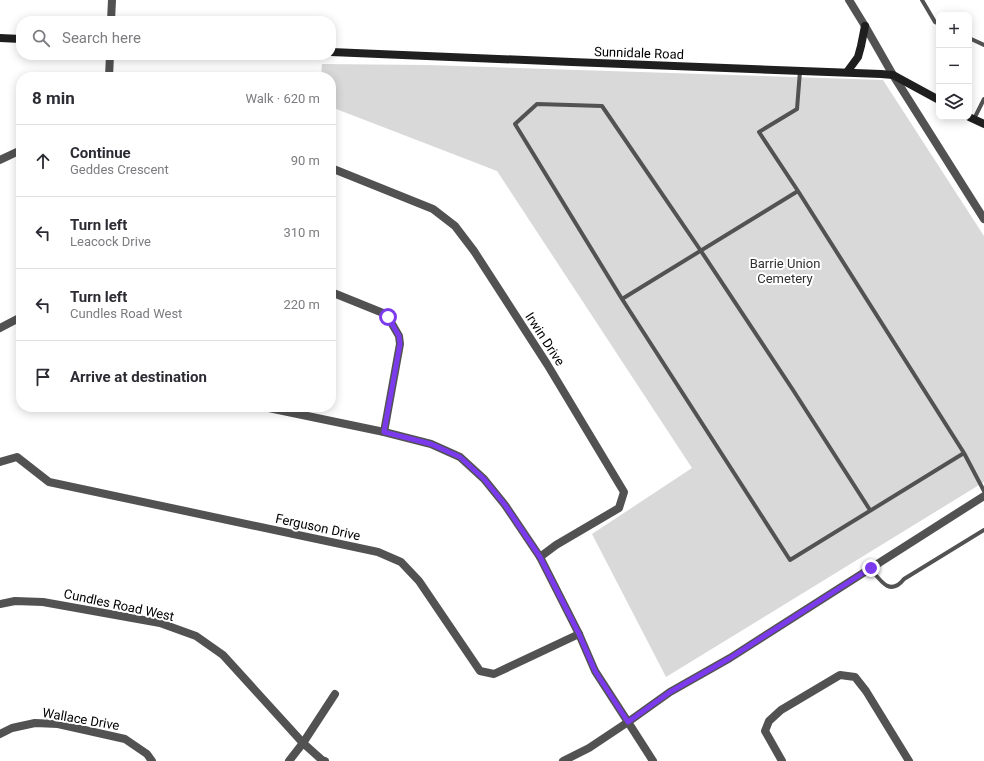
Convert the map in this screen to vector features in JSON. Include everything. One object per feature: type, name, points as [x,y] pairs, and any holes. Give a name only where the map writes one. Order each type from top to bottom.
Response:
[{"type":"main road","points":[[847,72],[858,57],[865,26]]},
{"type":"main road","points":[[0,38],[16,39]]},
{"type":"main road","name":"Sunnidale Road","points":[[336,52],[881,74],[893,75],[936,98]]},
{"type":"main road","points":[[972,118],[984,124]]},
{"type":"street","points":[[111,16],[112,0]]},
{"type":"street","points":[[849,0],[893,75],[984,219]]},
{"type":"street","points":[[109,72],[110,60]]},
{"type":"street","points":[[0,160],[16,152]]},
{"type":"street","name":"Irwin Drive","points":[[336,170],[433,209],[455,226],[474,251],[547,364],[624,492],[619,508],[556,545],[540,557]]},
{"type":"street","points":[[336,294],[383,313],[388,317],[399,336],[400,344],[384,432]]},
{"type":"street","points":[[0,328],[16,320]]},
{"type":"street","points":[[288,412],[384,432],[431,444],[460,457],[484,479],[505,505],[540,557],[579,634],[595,671],[653,761]]},
{"type":"street","name":"Ferguson Drive","points":[[0,462],[17,457],[49,482],[378,552],[401,562],[419,581],[480,671],[494,674],[579,634]]},
{"type":"street","points":[[563,761],[588,748],[670,692],[730,658],[984,496]]},
{"type":"street","name":"Cundles Road West","points":[[0,604],[15,601],[43,602],[160,623],[196,636],[224,656],[303,742],[322,760],[325,761]]},
{"type":"street","points":[[782,761],[765,732],[769,721],[781,710],[840,675],[855,677],[866,691],[909,761]]},
{"type":"street","points":[[289,761],[335,694]]},
{"type":"street","name":"Wallace Drive","points":[[0,734],[12,728],[35,723],[58,724],[125,739],[147,754],[152,761]]},
{"type":"lane","points":[[922,0],[936,22]]},
{"type":"lane","points":[[972,39],[984,45]]},
{"type":"lane","points":[[800,71],[797,109],[759,132],[798,191],[964,454],[984,491]]},
{"type":"lane","points":[[972,118],[984,99]]},
{"type":"lane","points":[[870,510],[701,251],[602,106],[538,104],[515,124],[622,299],[790,560],[964,454]]},
{"type":"lane","points":[[622,299],[798,191]]},
{"type":"lane","points":[[871,568],[883,584],[897,586],[904,579],[984,530]]},
{"type":"green space","name":"Barrie Union Cemetery","points":[[322,64],[428,65],[883,80],[984,236],[984,482],[666,677],[592,534],[692,468],[497,171],[336,109],[336,72],[321,72]]},
{"type":"route","points":[[388,317],[399,336],[400,344],[384,432],[431,444],[460,457],[484,479],[505,505],[540,557],[579,634],[595,671],[628,722],[670,692],[730,658],[871,568]]}]
